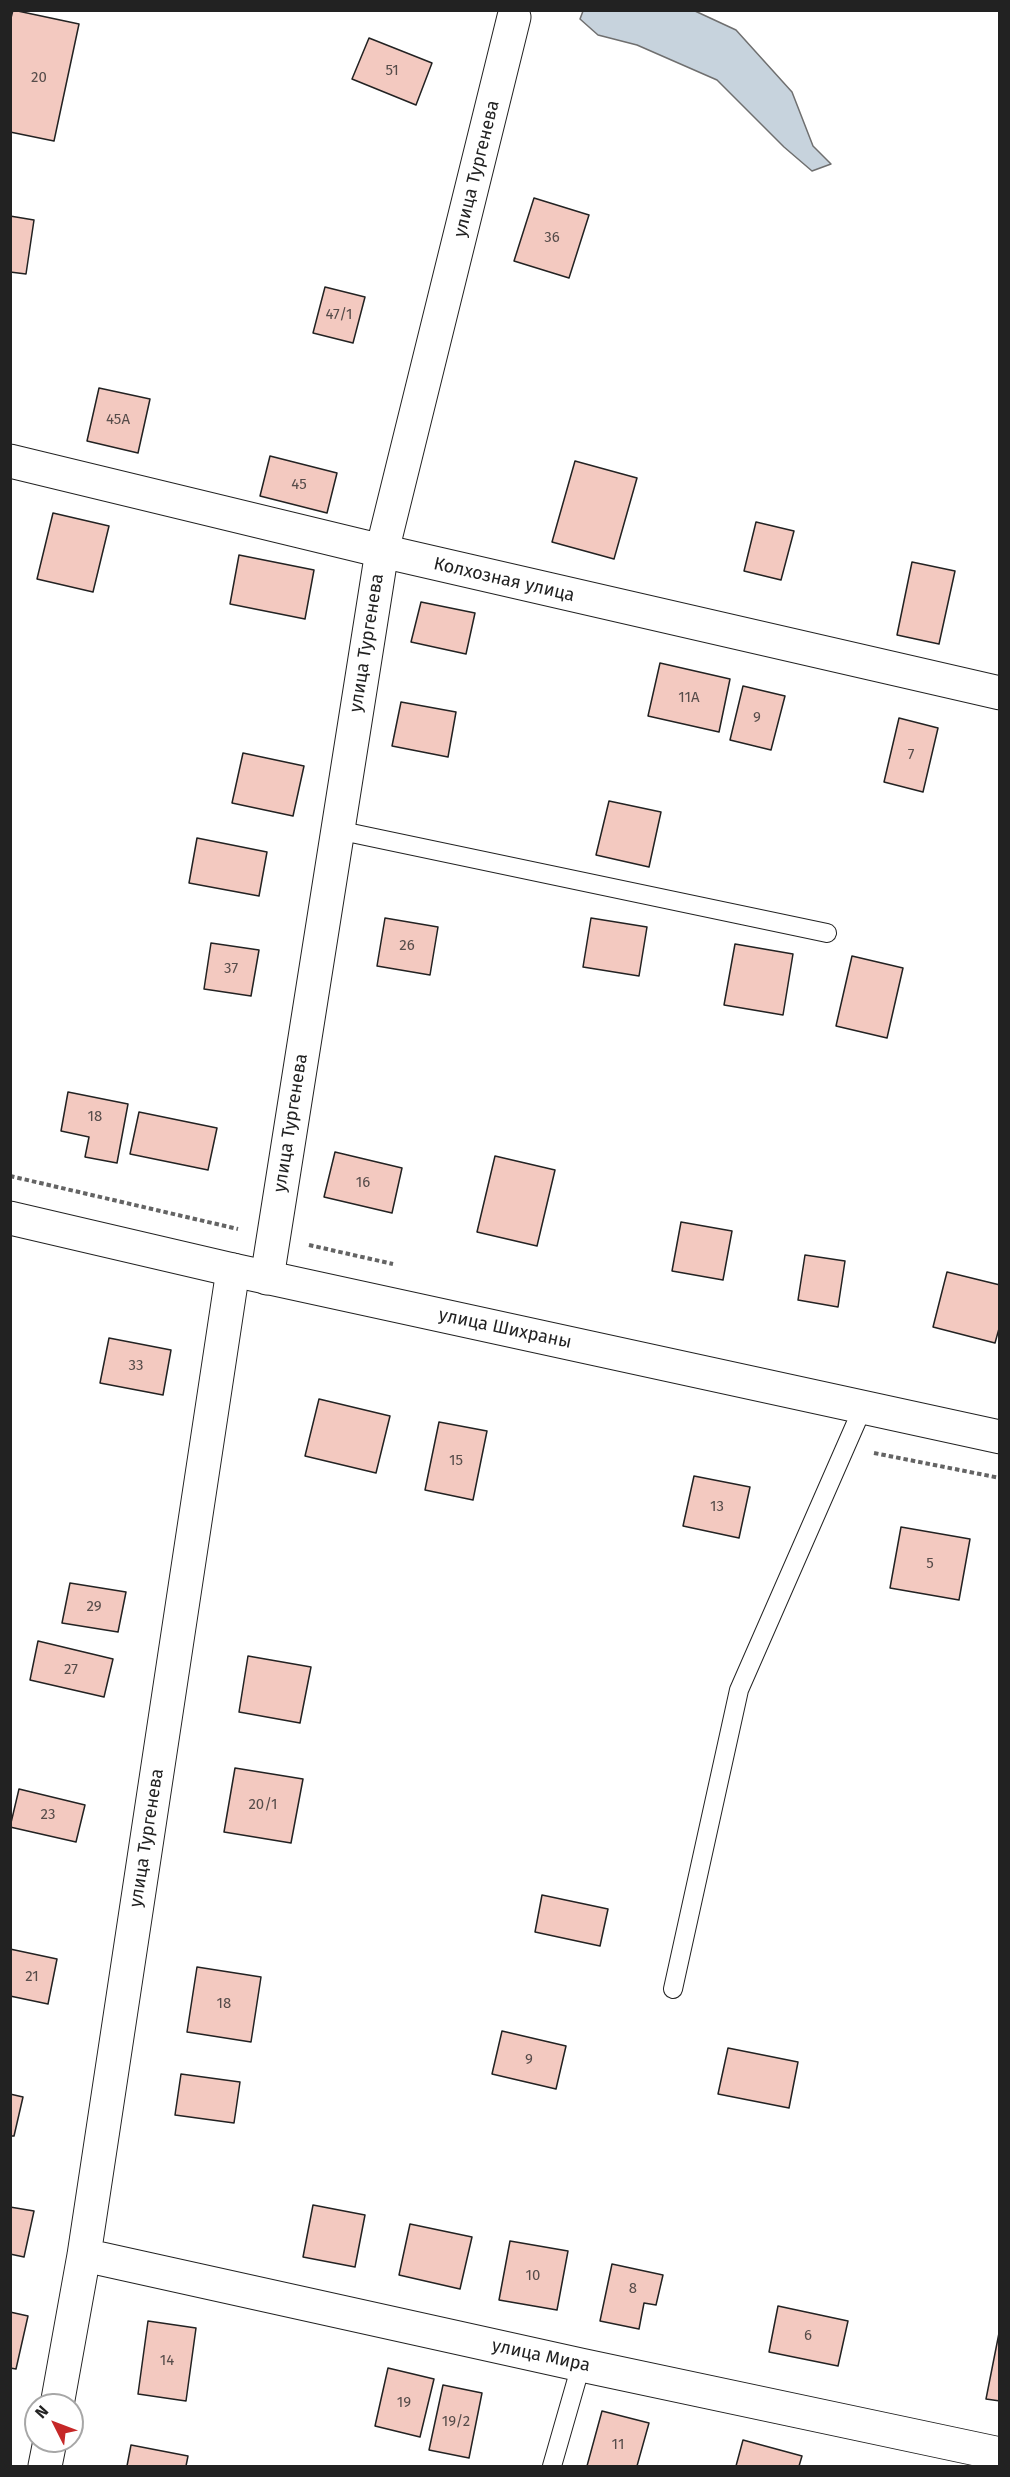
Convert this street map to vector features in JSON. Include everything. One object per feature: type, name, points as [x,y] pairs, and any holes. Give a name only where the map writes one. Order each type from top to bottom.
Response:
[{"type":"street","name":"улица Тургенева","points":[[267,1278],[382,551],[514,17]]},
{"type":"street","name":"Колхозная улица","points":[[10,461],[382,551],[999,693]]},
{"type":"street","name":"улица Шихраны","points":[[10,1218],[267,1278],[999,1437]]},
{"type":"street","name":"улица Тургенева","points":[[59,2393],[84,2255],[233,1270]]},
{"type":"street","name":"улица Мира","points":[[84,2255],[581,2365],[999,2454]]},
{"type":"lane","points":[[337,830],[827,933]]},
{"type":"lane","points":[[672,1989],[739,1690],[863,1407]]},
{"type":"lane","points":[[552,2466],[581,2365]]},
{"type":"path","points":[[846,1447],[999,1478]]},
{"type":"shaded area","points":[[583,11],[695,11],[736,30],[792,92],[813,146],[831,164],[812,171],[784,147],[717,80],[637,45],[598,35],[580,19]]},
{"type":"building","points":[[13,10],[79,24],[54,141],[10,132],[10,22]]},
{"type":"building","points":[[369,38],[432,63],[416,105],[352,79]]},
{"type":"building","points":[[534,198],[589,215],[569,278],[514,261]]},
{"type":"building","points":[[10,216],[34,220],[26,274],[10,272]]},
{"type":"building","points":[[325,287],[365,297],[353,343],[313,333]]},
{"type":"building","points":[[99,388],[150,399],[138,453],[87,441]]},
{"type":"building","points":[[270,456],[337,473],[327,513],[260,496]]},
{"type":"building","points":[[575,461],[637,478],[614,559],[552,542]]},
{"type":"building","points":[[53,513],[109,526],[93,592],[37,579]]},
{"type":"building","points":[[756,522],[794,531],[781,580],[744,571]]},
{"type":"building","points":[[239,555],[314,570],[305,619],[230,604]]},
{"type":"building","points":[[912,562],[955,571],[939,644],[897,635]]},
{"type":"building","points":[[421,602],[475,613],[466,654],[411,642]]},
{"type":"building","points":[[660,663],[730,679],[719,732],[648,716]]},
{"type":"building","points":[[743,686],[785,696],[771,750],[730,740]]},
{"type":"building","points":[[401,702],[456,712],[448,757],[392,746]]},
{"type":"building","points":[[899,718],[938,728],[923,792],[884,782]]},
{"type":"building","points":[[243,753],[304,766],[293,816],[232,803]]},
{"type":"building","points":[[609,801],[661,812],[649,867],[596,855]]},
{"type":"building","points":[[197,838],[267,852],[259,896],[189,883]]},
{"type":"building","points":[[385,918],[438,927],[430,975],[377,966]]},
{"type":"building","points":[[591,918],[647,927],[639,976],[583,967]]},
{"type":"building","points":[[211,943],[259,950],[251,996],[204,989]]},
{"type":"building","points":[[735,944],[793,954],[783,1015],[724,1005]]},
{"type":"building","points":[[852,956],[903,968],[887,1038],[836,1026]]},
{"type":"building","points":[[68,1092],[128,1104],[117,1163],[85,1157],[89,1137],[61,1131]]},
{"type":"building","points":[[139,1112],[217,1128],[208,1170],[130,1154]]},
{"type":"building","points":[[335,1152],[402,1168],[392,1213],[324,1197]]},
{"type":"building","points":[[495,1156],[555,1170],[537,1246],[477,1232]]},
{"type":"building","points":[[681,1222],[732,1231],[723,1280],[672,1271]]},
{"type":"building","points":[[805,1255],[845,1261],[838,1307],[798,1300]]},
{"type":"building","points":[[947,1272],[1000,1285],[1000,1325],[995,1343],[933,1327]]},
{"type":"building","points":[[109,1338],[171,1350],[163,1395],[100,1383]]},
{"type":"building","points":[[319,1399],[390,1416],[376,1473],[305,1456]]},
{"type":"building","points":[[439,1422],[487,1431],[473,1500],[425,1490]]},
{"type":"building","points":[[694,1476],[750,1487],[739,1538],[683,1526]]},
{"type":"building","points":[[901,1527],[970,1539],[959,1600],[890,1588]]},
{"type":"building","points":[[70,1583],[126,1592],[118,1632],[62,1623]]},
{"type":"building","points":[[38,1641],[113,1659],[104,1697],[30,1680]]},
{"type":"building","points":[[248,1656],[311,1667],[300,1723],[239,1712]]},
{"type":"building","points":[[235,1768],[303,1779],[291,1843],[224,1832]]},
{"type":"building","points":[[19,1789],[85,1805],[76,1842],[10,1827]]},
{"type":"building","points":[[542,1895],[608,1909],[600,1946],[535,1932]]},
{"type":"building","points":[[10,1949],[57,1959],[48,2004],[10,1996]]},
{"type":"building","points":[[197,1967],[261,1977],[251,2042],[187,2032]]},
{"type":"building","points":[[502,2031],[566,2046],[556,2089],[492,2074]]},
{"type":"building","points":[[728,2048],[798,2062],[789,2108],[718,2094]]},
{"type":"building","points":[[181,2074],[240,2082],[234,2123],[175,2115]]},
{"type":"building","points":[[10,2094],[23,2097],[14,2136],[10,2136]]},
{"type":"building","points":[[313,2205],[365,2215],[355,2267],[303,2257]]},
{"type":"building","points":[[10,2207],[34,2211],[24,2257],[10,2254]]},
{"type":"building","points":[[410,2224],[472,2237],[460,2289],[399,2275]]},
{"type":"building","points":[[510,2241],[568,2251],[557,2310],[499,2300]]},
{"type":"building","points":[[612,2264],[663,2275],[656,2305],[644,2303],[639,2329],[600,2321]]},
{"type":"building","points":[[778,2306],[848,2321],[838,2366],[769,2352]]},
{"type":"building","points":[[10,2312],[28,2316],[16,2369],[10,2368]]},
{"type":"building","points":[[148,2321],[196,2328],[186,2401],[138,2394]]},
{"type":"building","points":[[1000,2328],[1000,2401],[986,2399]]},
{"type":"building","points":[[388,2368],[434,2379],[420,2437],[375,2426]]},
{"type":"building","points":[[443,2385],[482,2393],[469,2458],[429,2450]]},
{"type":"building","points":[[602,2411],[649,2423],[637,2466],[587,2466]]},
{"type":"building","points":[[743,2440],[802,2456],[799,2466],[736,2466]]},
{"type":"building","points":[[131,2445],[188,2456],[186,2466],[127,2466]]}]
